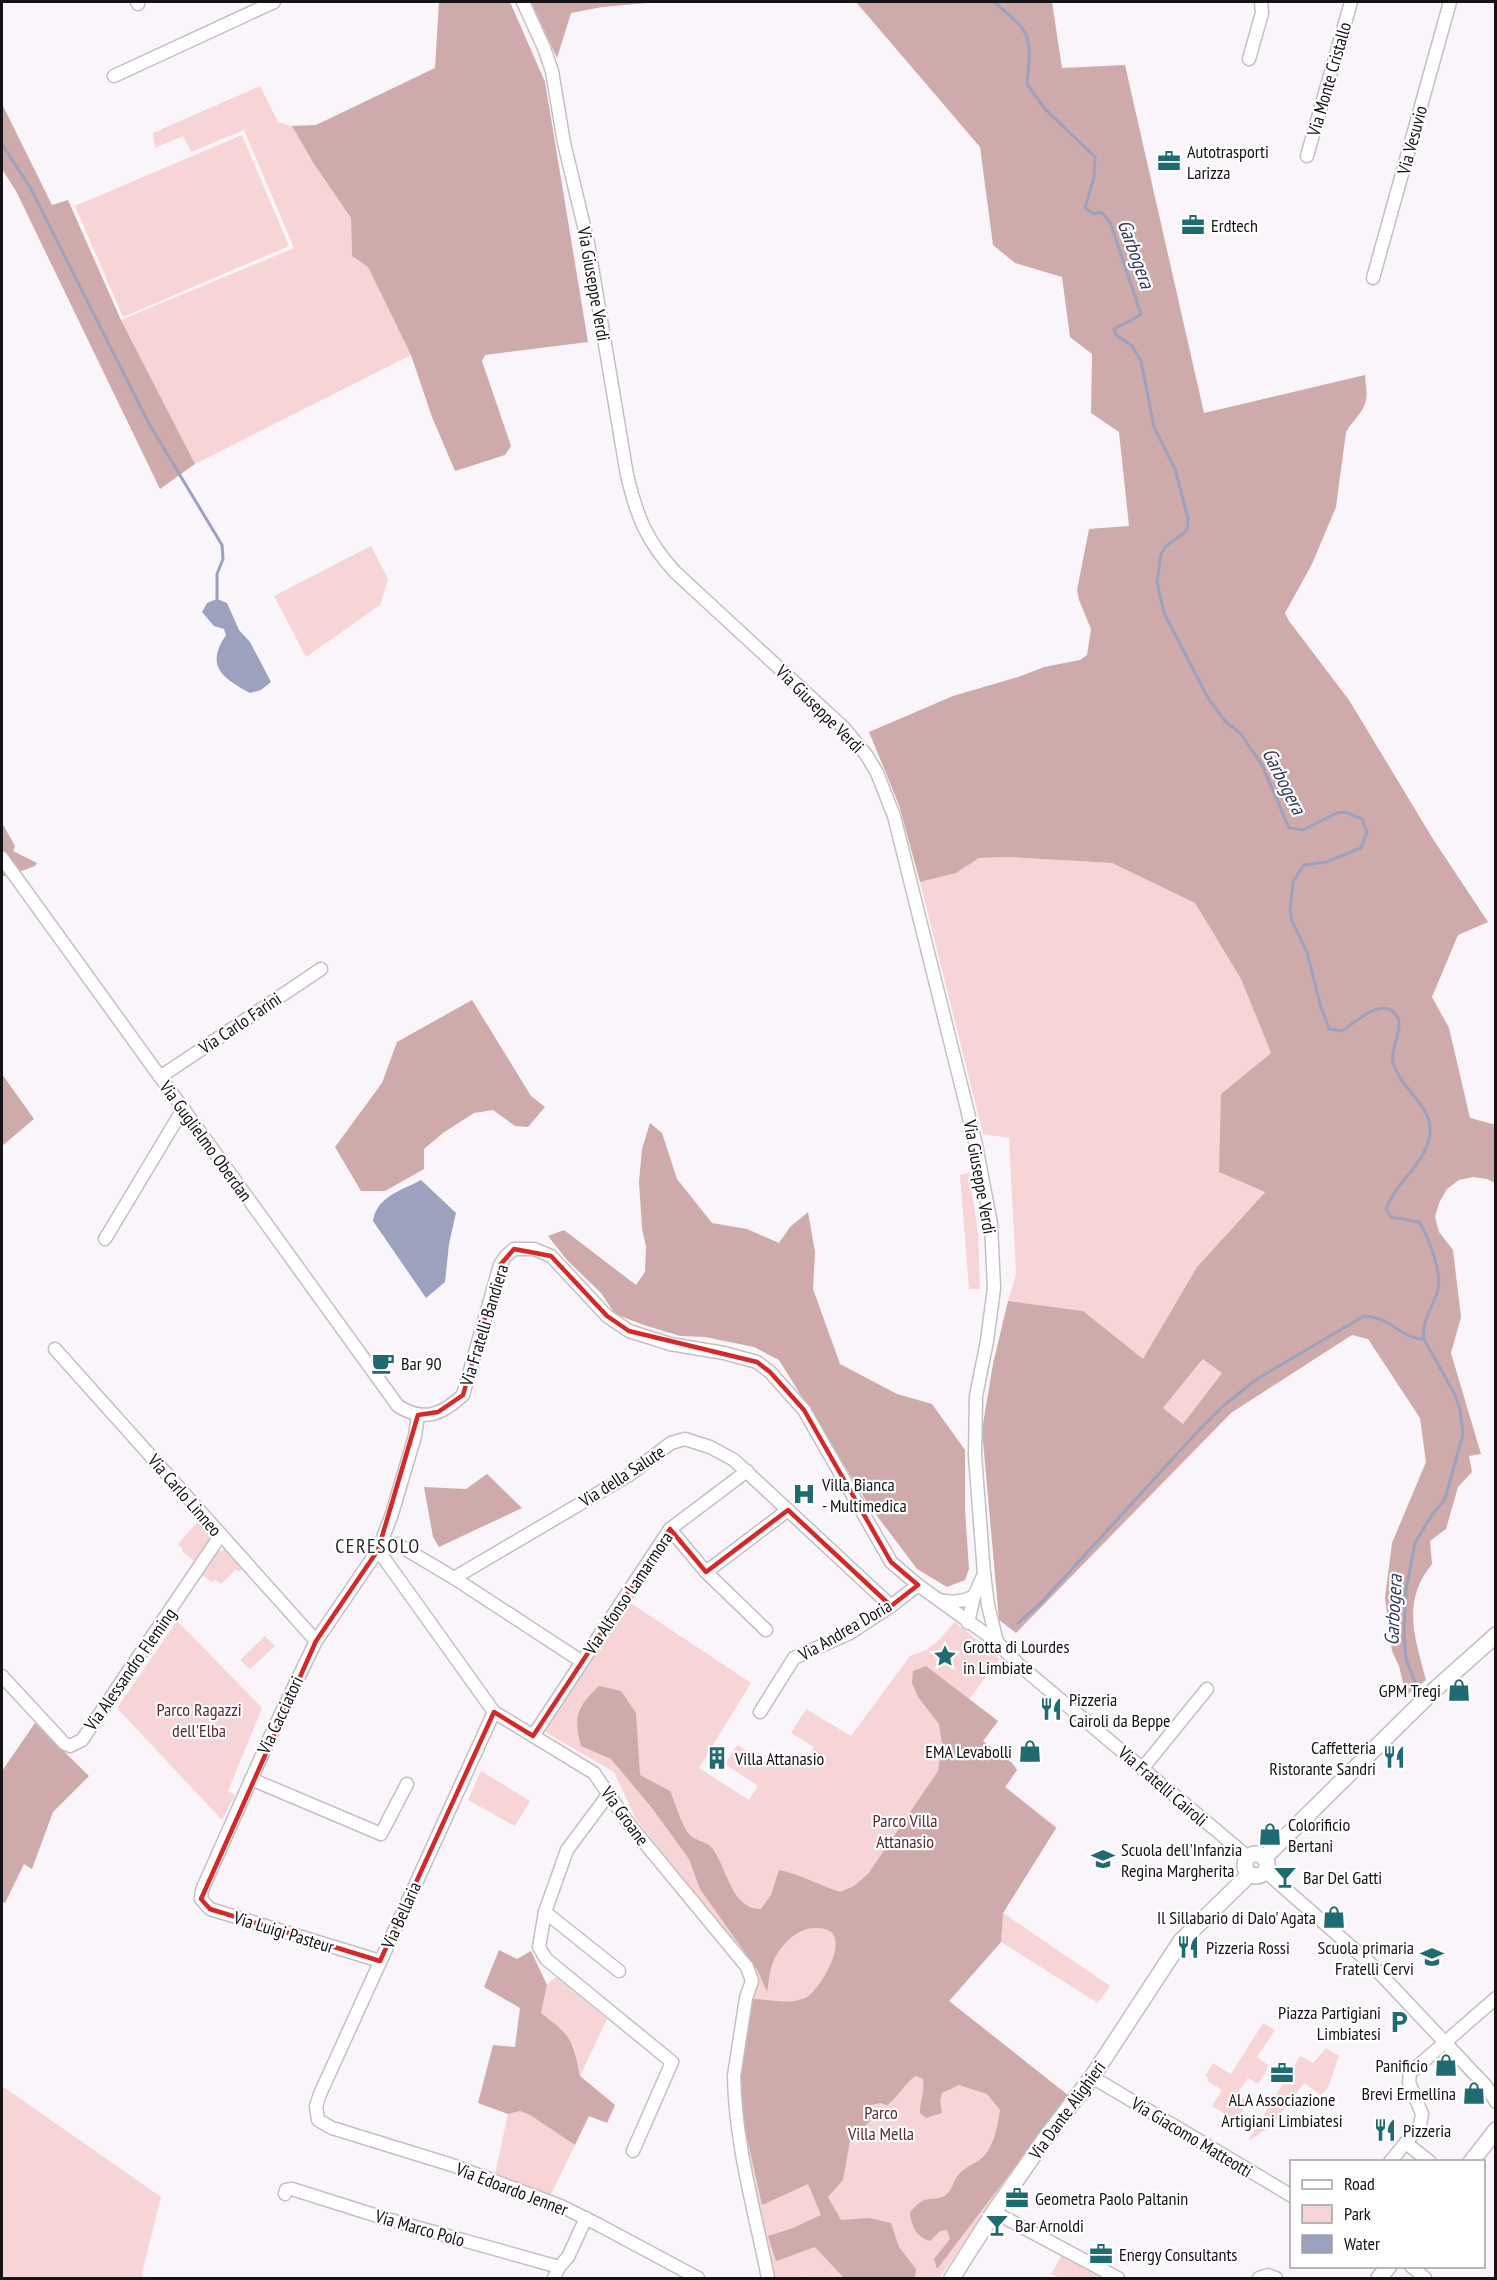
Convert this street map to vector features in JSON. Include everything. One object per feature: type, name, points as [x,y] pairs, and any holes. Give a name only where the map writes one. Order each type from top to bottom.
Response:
[{"type":"street","points":[[114,76],[253,6],[274,2]]},
{"type":"street","name":"Via Giuseppe Verdi","points":[[523,2],[552,71],[564,143],[588,243],[627,476],[636,513],[663,559],[675,572],[844,728],[877,772],[894,816],[976,1145],[991,1224],[994,1288],[987,1341],[976,1396],[975,1455],[984,1574],[996,1639]]},
{"type":"street","points":[[1249,59],[1262,13],[1261,2]]},
{"type":"street","name":"Via Monte Cristallo","points":[[1307,156],[1350,2]]},
{"type":"street","name":"Via Vesuvio","points":[[1374,278],[1450,2]]},
{"type":"street","name":"Via Guglielmo Oberdan","points":[[2,858],[398,1406],[418,1415]]},
{"type":"street","name":"Via Carlo Farini","points":[[160,1077],[321,969]]},
{"type":"street","points":[[105,1239],[183,1109]]},
{"type":"street","name":"Via Fratelli Bandiera","points":[[418,1415],[438,1412],[453,1404],[463,1395],[500,1265],[514,1249],[534,1249],[551,1256],[607,1316],[629,1331],[670,1344],[724,1353],[757,1362],[770,1372],[804,1410],[891,1562],[936,1598]]},
{"type":"street","name":"Via Carlo Linneo","points":[[55,1349],[316,1641]]},
{"type":"street","points":[[378,1551],[391,1517],[415,1436],[418,1415]]},
{"type":"street","name":"Via della Salute","points":[[454,1578],[629,1475],[671,1443],[685,1439],[710,1447],[734,1460],[891,1606]]},
{"type":"street","name":"Via Alfonso Lamarmora","points":[[533,1736],[670,1529],[747,1471]]},
{"type":"street","points":[[706,1572],[788,1510]]},
{"type":"street","points":[[670,1529],[706,1572],[766,1630]]},
{"type":"street","name":"Via Alessandro Fleming","points":[[2,1676],[64,1743],[70,1746],[76,1744],[82,1740],[220,1536]]},
{"type":"street","points":[[378,1551],[397,1544],[454,1578],[581,1661]]},
{"type":"street","name":"Via Cacciatori","points":[[202,1890],[316,1641],[378,1551]]},
{"type":"street","name":"Via Groane","points":[[378,1551],[494,1712],[594,1773],[629,1824],[750,1973],[752,1981],[744,2007],[734,2086],[753,2210],[768,2278]]},
{"type":"street","name":"Via Giuseppe Verdi","points":[[968,1623],[974,1596],[984,1574]]},
{"type":"street","name":"Via Andrea Doria","points":[[760,1712],[794,1658],[850,1633],[918,1585]]},
{"type":"street","points":[[936,1598],[955,1602],[974,1596]]},
{"type":"street","name":"Via Fratelli Cairoli","points":[[936,1598],[968,1623],[996,1639],[1018,1664],[1248,1857]]},
{"type":"street","points":[[968,1623],[973,1625],[982,1620],[988,1605]]},
{"type":"street","name":"Via Dante Alighieri","points":[[952,2278],[1045,2139],[1092,2078],[1181,1941],[1260,1868],[1430,1694],[1496,1635]]},
{"type":"street","points":[[1142,1769],[1207,1689]]},
{"type":"street","name":"Via Bellaria","points":[[318,2120],[316,2106],[320,2094],[494,1712]]},
{"type":"street","points":[[251,1779],[381,1834],[406,1784]]},
{"type":"street","points":[[608,1795],[567,1850],[545,1912],[539,1947],[546,1959],[672,2062],[633,2151]]},
{"type":"street","points":[[1248,1857],[1254,1854],[1260,1868],[1372,1965],[1446,2041],[1489,2090],[1496,2102]]},
{"type":"street","name":"Via Luigi Pasteur","points":[[202,1890],[201,1899],[210,1909],[380,1961]]},
{"type":"street","points":[[545,1912],[619,1971]]},
{"type":"street","points":[[1392,2160],[1422,2120],[1422,2114],[1409,2082],[1410,2073],[1496,1998]]},
{"type":"street","name":"Via Giacomo Matteotti","points":[[1092,2078],[1290,2195]]},
{"type":"street","name":"Via Edoardo Jenner","points":[[318,2120],[339,2130],[452,2165],[561,2206],[698,2278]]},
{"type":"street","points":[[1473,2160],[1496,2130]]},
{"type":"street","points":[[1406,2143],[1427,2160]]},
{"type":"street","name":"Via Marco Polo","points":[[285,2194],[286,2190],[292,2189],[556,2273]]},
{"type":"street","points":[[994,2212],[1118,2278]]},
{"type":"street","points":[[556,2273],[568,2257],[586,2218]]},
{"type":"street","points":[[1413,2268],[1425,2278]]},
{"type":"street","points":[[1259,2278],[1268,2275],[1276,2278]]},
{"type":"highlighted area","points":[[514,1249],[551,1256],[607,1316],[629,1331],[757,1362],[770,1372],[804,1410],[891,1562],[918,1585],[891,1606],[788,1510],[706,1572],[670,1529],[533,1736],[494,1712],[380,1961],[210,1909],[201,1899],[316,1641],[378,1550],[418,1415],[438,1412],[463,1395],[500,1265]]},
{"type":"green space","points":[[439,2],[510,2],[545,82],[588,342],[485,355],[482,361],[511,446],[505,455],[455,471],[432,417],[411,355],[368,267],[352,256],[351,218],[314,164],[292,126],[316,125],[435,68]]},
{"type":"green space","points":[[531,2],[660,2],[602,7],[571,13],[557,58]]},
{"type":"green space","points":[[856,2],[1052,2],[1062,68],[1125,65],[1204,413],[1365,375],[1366,400],[1363,409],[1346,432],[1336,507],[1312,564],[1285,613],[1349,700],[1433,839],[1488,922],[1458,935],[1432,997],[1449,1028],[1470,1118],[1496,1125],[1495,1183],[1473,1177],[1459,1180],[1447,1189],[1439,1203],[1435,1217],[1439,1232],[1453,1250],[1461,1317],[1451,1353],[1481,1454],[1469,1456],[1472,1472],[1458,1487],[1446,1529],[1430,1541],[1432,1564],[1416,1592],[1413,1621],[1426,1680],[1406,1696],[1399,1666],[1392,1651],[1385,1598],[1392,1543],[1426,1462],[1420,1418],[1368,1339],[1352,1335],[1231,1413],[1016,1633],[999,1620],[982,1430],[993,1364],[1008,1301],[1083,1311],[1143,1359],[1197,1267],[1265,1192],[1219,1172],[1221,1094],[1271,1053],[1241,979],[1195,903],[1112,863],[1009,857],[979,858],[956,873],[920,882],[899,805],[869,732],[953,696],[1044,667],[1080,660],[1087,655],[1091,629],[1077,590],[1089,529],[1129,526],[1119,432],[1091,413],[1092,354],[1070,337],[1062,277],[1015,263],[993,245],[980,147]],"holes":[[[1203,1359],[1222,1373],[1183,1424],[1163,1408]]]},
{"type":"green space","points":[[260,86],[278,122],[292,126],[314,164],[351,218],[352,256],[368,267],[411,355],[195,464],[121,320],[294,248],[244,130],[191,152],[183,136],[155,148],[153,133]]},
{"type":"green space","points":[[2,104],[52,205],[68,200],[121,320],[195,464],[160,489],[16,191],[2,169]]},
{"type":"green space","points":[[242,135],[289,246],[123,317],[75,206]]},
{"type":"green space","points":[[371,546],[388,579],[380,605],[306,657],[274,596]]},
{"type":"green space","points":[[2,823],[15,846],[13,851],[37,863],[35,866],[2,876]]},
{"type":"green space","points":[[1009,857],[1112,863],[1195,903],[1241,979],[1271,1053],[1221,1094],[1265,1191],[1197,1267],[1143,1360],[1083,1311],[1008,1301],[1016,1274],[1009,1138],[983,1134],[920,882],[956,873],[979,858]]},
{"type":"green space","points":[[472,1000],[531,1096],[545,1107],[528,1127],[515,1126],[493,1110],[474,1113],[443,1133],[424,1149],[424,1169],[385,1191],[361,1191],[335,1147],[382,1083],[397,1042]]},
{"type":"green space","points":[[2,1074],[34,1119],[2,1146]]},
{"type":"green space","points":[[650,1123],[662,1133],[677,1179],[712,1223],[747,1229],[779,1243],[790,1227],[808,1212],[815,1252],[813,1289],[840,1364],[897,1394],[932,1404],[965,1450],[965,1509],[969,1569],[965,1580],[947,1587],[917,1569],[868,1504],[779,1360],[754,1347],[705,1337],[680,1336],[615,1314],[601,1293],[567,1260],[548,1236],[564,1230],[636,1285],[645,1272],[646,1247],[642,1228],[639,1182],[642,1149]]},
{"type":"green space","points":[[969,1173],[978,1233],[980,1289],[969,1289],[960,1175]]},
{"type":"green space","points":[[1204,1359],[1222,1373],[1183,1424],[1163,1408]]},
{"type":"green space","points":[[487,1474],[522,1508],[439,1547],[433,1537],[424,1487],[466,1489]]},
{"type":"green space","points":[[199,1520],[211,1532],[212,1544],[197,1564],[182,1551],[183,1549],[178,1544]]},
{"type":"green space","points":[[226,1550],[242,1569],[238,1572],[236,1569],[221,1584],[215,1579],[212,1582],[202,1575],[218,1551]]},
{"type":"green space","points":[[629,1602],[751,1683],[699,1768],[749,1800],[758,1786],[725,1764],[737,1745],[771,1765],[778,1754],[801,1768],[814,1747],[791,1733],[806,1709],[851,1736],[910,1656],[936,1643],[955,1622],[1000,1659],[969,1699],[998,1721],[983,1741],[1012,1763],[1017,1770],[1005,1787],[1057,1827],[1003,1913],[1110,1986],[1098,2003],[1001,1942],[949,2001],[1069,2096],[939,2278],[806,2278],[802,2276],[800,2278],[773,2278],[740,2113],[739,2071],[756,1973],[636,1819],[614,1772],[542,1730]]},
{"type":"green space","name":"Parco Ragazzi dell'Elba","points":[[177,1621],[262,1708],[228,1791],[235,1795],[222,1820],[117,1708]]},
{"type":"green space","points":[[265,1636],[275,1646],[250,1669],[240,1660]]},
{"type":"green space","name":"Parco Villa Attanasio","points":[[926,1666],[998,1721],[983,1741],[1012,1763],[1017,1770],[1005,1787],[1056,1828],[1003,1913],[1001,1942],[949,2001],[1069,2096],[937,2269],[934,2259],[950,2239],[947,2230],[940,2231],[930,2241],[925,2239],[915,2230],[910,2212],[924,2200],[939,2198],[947,2194],[959,2174],[983,2157],[994,2138],[1000,2110],[987,2094],[959,2085],[942,2093],[940,2101],[942,2113],[926,2118],[920,2113],[923,2079],[916,2076],[887,2105],[880,2103],[871,2105],[870,2121],[850,2141],[843,2180],[828,2197],[841,2220],[869,2218],[891,2223],[899,2247],[916,2269],[915,2278],[844,2278],[815,2247],[776,2261],[768,2236],[821,2215],[808,2184],[762,2205],[742,2115],[741,2072],[753,1999],[789,2001],[807,1997],[818,1986],[832,1960],[836,1943],[834,1936],[826,1929],[808,1929],[801,1931],[783,1945],[770,1971],[767,1992],[758,1971],[700,1889],[689,1859],[652,1808],[611,1759],[581,1746],[577,1719],[586,1700],[599,1686],[621,1691],[636,1713],[640,1775],[670,1791],[688,1833],[712,1848],[736,1895],[743,1903],[761,1909],[771,1895],[779,1870],[840,1892],[854,1886],[868,1874],[938,1771],[942,1744],[939,1724],[918,1697],[912,1683],[913,1671]]},
{"type":"green space","points":[[35,1723],[89,1776],[53,1812],[32,1869],[24,1864],[5,1903],[2,1902],[2,1771]]},
{"type":"green space","points":[[481,1771],[530,1801],[515,1826],[468,1800]]},
{"type":"green space","points":[[499,1950],[517,1959],[531,1951],[547,1985],[541,2013],[559,2027],[569,2039],[580,2076],[615,2105],[607,2123],[589,2116],[575,2145],[530,2115],[520,2111],[508,2114],[478,2103],[493,2045],[515,2047],[520,2008],[484,1987]]},
{"type":"green space","points":[[556,1977],[607,2019],[580,2076],[574,2046],[541,2013],[547,1985]]},
{"type":"green space","points":[[1263,2023],[1275,2030],[1257,2057],[1269,2066],[1258,2084],[1248,2078],[1237,2094],[1248,2102],[1237,2121],[1212,2106],[1222,2090],[1207,2081],[1209,2078],[1205,2076],[1213,2063],[1231,2074]]},
{"type":"green space","points":[[1326,2048],[1339,2056],[1328,2088],[1321,2095],[1304,2083],[1271,2126],[1250,2140],[1300,2056],[1313,2063]]},
{"type":"green space","points":[[2,2086],[161,2197],[142,2273],[143,2278],[2,2278]]},
{"type":"green space","points":[[520,2111],[530,2115],[575,2145],[550,2196],[495,2174],[508,2114]]},
{"type":"green space","points":[[1063,2253],[1107,2278],[1060,2278],[1051,2274]]},
{"type":"water","points":[[217,599],[227,603],[239,630],[250,642],[271,682],[261,690],[250,693],[231,682],[220,670],[217,655],[226,635],[224,629],[214,626],[202,612],[207,603]]},
{"type":"water","points":[[421,1180],[456,1213],[449,1244],[445,1282],[426,1298],[373,1221],[379,1206],[385,1200]]},
{"type":"waterway","name":"Garbogera","points":[[994,2],[1016,21],[1027,36],[1029,45],[1027,84],[1045,109],[1095,157],[1094,177],[1085,208],[1094,214],[1101,212],[1110,222],[1141,314],[1114,329],[1116,335],[1132,346],[1141,361],[1154,427],[1175,469],[1188,518],[1187,529],[1165,547],[1161,554],[1157,582],[1164,613],[1208,698],[1225,721],[1240,733],[1262,765],[1289,828],[1303,830],[1337,813],[1345,812],[1362,819],[1367,832],[1361,848],[1326,862],[1304,865],[1293,882],[1290,910],[1292,921],[1307,952],[1329,1029],[1342,1031],[1365,1015],[1379,1009],[1391,1010],[1396,1015],[1399,1028],[1393,1062],[1403,1082],[1423,1108],[1430,1127],[1426,1149],[1386,1209],[1391,1217],[1419,1222],[1433,1254],[1439,1282],[1424,1325],[1424,1339],[1454,1393],[1460,1409],[1463,1434],[1445,1499],[1431,1516],[1415,1543],[1406,1590],[1404,1635],[1406,1659],[1419,1692]]},
{"type":"waterway","points":[[2,144],[31,189],[148,422],[222,545],[223,559],[217,574],[217,599]]},
{"type":"waterway","points":[[1018,1623],[1040,1604],[1199,1430],[1223,1406],[1257,1379],[1364,1316],[1382,1320],[1408,1336],[1424,1339]]},
{"type":"place","name":"Autotrasporti Larizza","points":[[1169,161]]},
{"type":"place","name":"Erdtech","points":[[1193,225]]},
{"type":"place","name":"Bar 90","points":[[383,1363]]},
{"type":"place","name":"Villa Bianca - Multimedica","points":[[804,1494]]},
{"type":"place","name":"Grotta di Lourdes in Limbiate","points":[[945,1656]]},
{"type":"place","name":"GPM Tregi","points":[[1459,1690]]},
{"type":"place","name":"Pizzeria Cairoli da Beppe","points":[[1051,1709]]},
{"type":"place","name":"EMA Levabolli","points":[[1030,1751]]},
{"type":"place","name":"Caffetteria Ristorante Sandri","points":[[1394,1757]]},
{"type":"place","name":"Villa Attanasio","points":[[717,1758]]},
{"type":"place","name":"Colorificio Bertani","points":[[1270,1834]]},
{"type":"place","name":"Scuola dell'Infanzia Regina Margherita","points":[[1103,1859]]},
{"type":"place","name":"Bar Del Gatti","points":[[1285,1877]]},
{"type":"place","name":"Il Sillabario di Dalo' Agata","points":[[1334,1917]]},
{"type":"place","name":"Pizzeria Rossi","points":[[1188,1947]]},
{"type":"place","name":"Scuola primaria Fratelli Cervi","points":[[1432,1957]]},
{"type":"place","name":"Piazza Partigiani Limbiatesi","points":[[1399,2022]]},
{"type":"place","name":"Panificio","points":[[1446,2065]]},
{"type":"place","name":"ALA Associazione Artigiani Limbiatesi","points":[[1282,2073]]},
{"type":"place","name":"Brevi Ermellina","points":[[1474,2093]]},
{"type":"place","name":"Pizzeria","points":[[1385,2130]]},
{"type":"place","name":"Geometra Paolo Paltanin","points":[[1017,2198]]},
{"type":"place","name":"Bar Arnoldi","points":[[997,2225]]},
{"type":"place","name":"Energy Consultants","points":[[1101,2254]]},
{"type":"district","name":"CERESOLO","points":[[378,1546]]},
{"type":"park label","name":"Parco Villa Mella","points":[[881,2122]]}]
